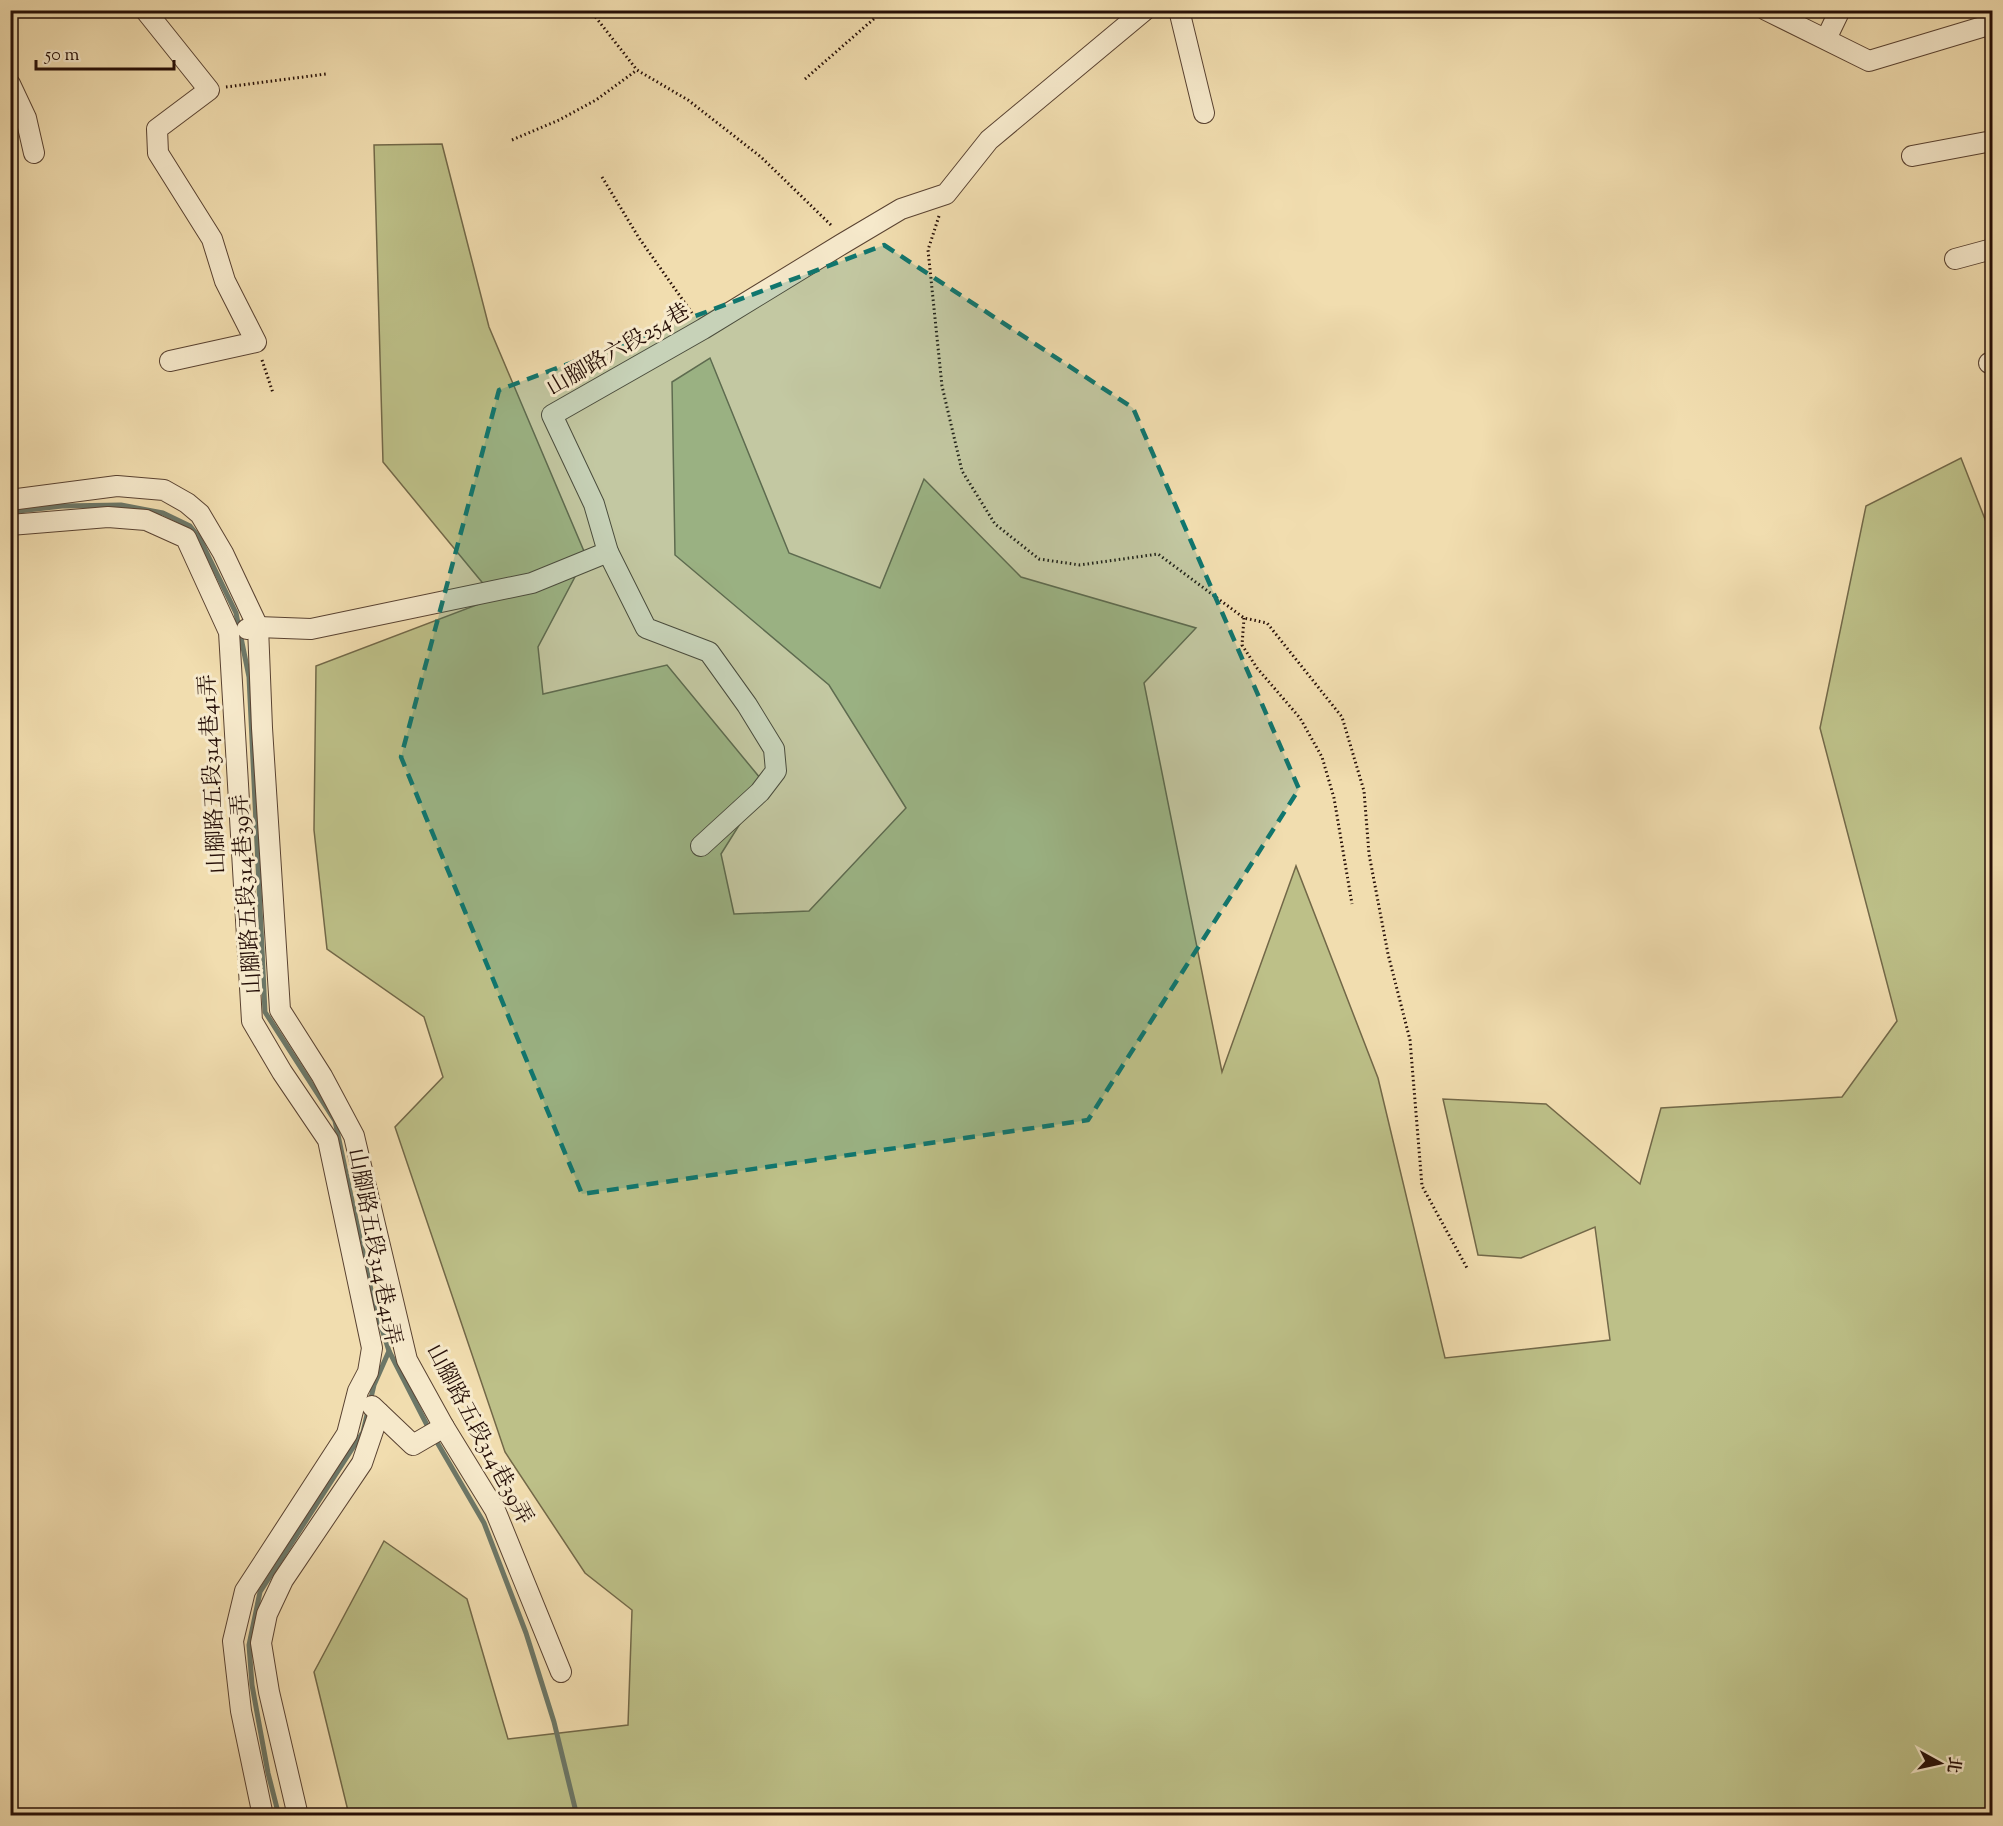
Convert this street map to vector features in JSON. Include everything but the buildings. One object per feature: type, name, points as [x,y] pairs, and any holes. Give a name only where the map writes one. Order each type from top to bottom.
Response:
[{"type":"lane","points":[[145,10],[209,90],[157,129],[158,153],[212,239],[225,281],[256,342],[170,361]]},
{"type":"lane","points":[[946,194],[989,140],[1145,10]]},
{"type":"lane","points":[[1179,10],[1204,113]]},
{"type":"lane","points":[[1766,10],[1869,61],[1992,24]]},
{"type":"lane","points":[[1826,39],[1840,10]]},
{"type":"lane","points":[[10,84],[26,118],[34,153]]},
{"type":"lane","points":[[1912,156],[1992,141]]},
{"type":"lane","name":"山腳路六段254巷","points":[[701,846],[760,792],[776,771],[774,749],[710,652],[646,628],[608,552],[594,504],[552,416],[703,329],[901,209],[946,194]]},
{"type":"lane","points":[[1955,259],[1992,249]]},
{"type":"lane","name":"山腳路五段314巷39弄","points":[[10,500],[117,486],[164,490],[187,502],[200,514],[223,554],[258,627],[280,1010],[322,1076],[354,1137],[407,1360],[444,1427],[495,1510],[561,1672]]},
{"type":"lane","name":"山腳路五段314巷41弄","points":[[10,525],[108,517],[146,520],[186,538],[217,602],[229,632],[252,1021],[282,1072],[328,1140],[372,1348],[368,1372],[358,1391],[347,1434],[245,1591],[233,1641],[241,1711],[263,1815]]},
{"type":"lane","points":[[229,632],[258,627],[311,628],[532,583],[608,552]]},
{"type":"lane","points":[[358,1391],[413,1445],[444,1427]]},
{"type":"lane","points":[[298,1815],[269,1692],[261,1643],[267,1614],[283,1580],[362,1462],[379,1413]]},
{"type":"path","points":[[590,10],[637,70],[688,100],[761,157],[833,226],[842,244]]},
{"type":"path","points":[[805,79],[884,10]]},
{"type":"path","points":[[512,140],[559,120],[596,100],[637,70]]},
{"type":"path","points":[[209,90],[326,74]]},
{"type":"path","points":[[602,177],[639,238],[703,329]]},
{"type":"path","points":[[946,194],[928,250],[942,386],[962,471],[995,524],[1039,559],[1080,565],[1158,554],[1244,618],[1268,623],[1342,717],[1364,791],[1369,854],[1388,954],[1410,1040],[1422,1186],[1467,1268]]},
{"type":"path","points":[[256,342],[273,393]]},
{"type":"path","points":[[1244,618],[1242,645],[1257,668],[1300,718],[1322,757],[1334,798],[1352,904]]},
{"type":"highlighted area","points":[[884,245],[1133,408],[1299,789],[1088,1120],[582,1194],[401,757],[499,390]]},
{"type":"green space","points":[[442,144],[489,327],[586,556],[538,647],[543,694],[667,665],[765,784],[721,854],[734,914],[809,911],[906,808],[829,685],[675,555],[672,382],[710,358],[789,553],[880,588],[924,479],[1021,577],[1196,628],[1144,683],[1222,1072],[1296,866],[1378,1078],[1445,1358],[1610,1340],[1595,1227],[1521,1258],[1478,1255],[1443,1099],[1546,1104],[1640,1184],[1661,1108],[1842,1097],[1897,1021],[1820,728],[1866,506],[1961,458],[1992,537],[1992,1815],[349,1815],[314,1672],[384,1541],[467,1599],[508,1739],[628,1725],[632,1610],[585,1573],[505,1452],[395,1127],[443,1077],[424,1017],[327,949],[314,830],[316,666],[495,598],[383,462],[374,145]]},
{"type":"waterway","points":[[10,512],[62,506],[121,505],[163,513],[190,526],[199,537],[236,613],[249,677],[265,1012],[335,1121],[374,1304],[389,1351],[374,1385],[363,1432],[260,1592],[249,1645],[252,1685],[268,1773],[279,1816]]},
{"type":"waterway","points":[[389,1351],[429,1429]]},
{"type":"waterway","points":[[434,1437],[484,1523],[526,1633],[554,1722],[577,1816]]}]
